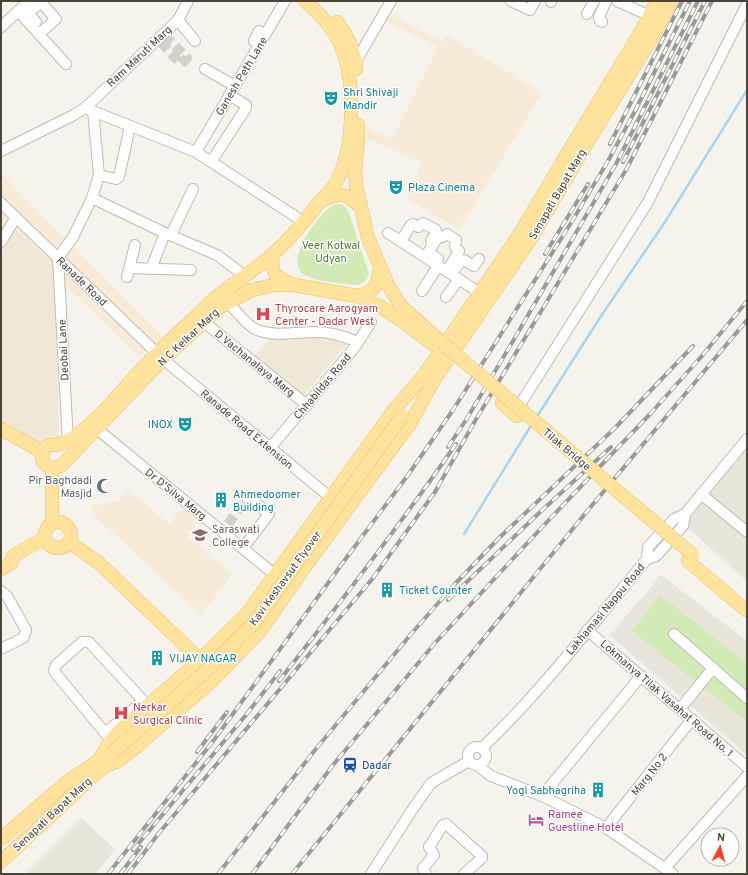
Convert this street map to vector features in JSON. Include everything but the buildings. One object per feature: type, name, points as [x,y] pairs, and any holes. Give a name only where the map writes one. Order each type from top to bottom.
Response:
[{"type":"main road","name":"N C Kelkar Marg","points":[[43,452],[48,446],[63,443],[93,422],[213,300],[273,254],[304,222],[337,180],[349,146],[352,115],[347,63],[338,38],[320,14],[304,1]]},
{"type":"main road","points":[[319,1],[326,7],[349,39],[356,61],[359,108],[358,142],[355,169],[356,184],[368,238],[388,285],[400,305],[439,345]]},
{"type":"main road","name":"Senapati Bapat Marg","points":[[429,377],[480,293],[519,235],[631,50],[657,1]]},
{"type":"main road","name":"Senapati Bapat Marg","points":[[429,377],[530,240],[587,143],[653,36],[671,1]]},
{"type":"main road","points":[[321,201],[334,195],[343,194],[352,199],[361,207]]},
{"type":"main road","points":[[273,254],[271,263],[273,270],[279,279],[294,285]]},
{"type":"main road","points":[[357,296],[373,291],[378,283],[380,268]]},
{"type":"main road","name":"N C Kelkar Marg","points":[[59,465],[98,429],[159,356],[204,322],[220,307],[252,290],[274,285],[294,285],[357,296],[379,306],[439,345]]},
{"type":"main road","name":"Tilak Bridge","points":[[439,345],[690,558]]},
{"type":"main road","points":[[98,766],[108,737],[121,729],[145,703],[200,660],[246,615],[394,410],[429,377]]},
{"type":"main road","points":[[98,766],[118,762],[213,680],[261,630],[304,568],[411,422],[429,377]]},
{"type":"main road","name":"Kavi Keshavsut Flyover","points":[[98,766],[205,672],[254,623],[429,377]]},
{"type":"main road","points":[[1,429],[43,452],[43,462],[47,466],[59,465],[56,523]]},
{"type":"main road","points":[[56,523],[65,524],[71,532],[69,542],[60,548],[47,542],[46,530],[56,523]]},
{"type":"main road","points":[[6,566],[18,564],[47,542]]},
{"type":"main road","points":[[69,542],[99,564],[200,660],[213,680]]},
{"type":"main road","points":[[690,558],[747,601]]},
{"type":"main road","points":[[690,558],[747,612]]},
{"type":"main road","name":"Senapati Bapat Marg","points":[[1,839],[67,782],[98,766]]},
{"type":"main road","name":"Senapati Bapat Marg","points":[[1,862],[98,766]]},
{"type":"street","name":"Ram Maruti Marg","points":[[1,149],[89,109],[182,20],[188,1]]},
{"type":"street","name":"Ganesh Peth Lane","points":[[196,152],[232,91],[258,37],[286,1]]},
{"type":"street","points":[[356,61],[391,1]]},
{"type":"street","points":[[511,1],[530,10],[535,1]]},
{"type":"street","points":[[587,14],[594,1]]},
{"type":"street","points":[[602,22],[600,21],[599,17],[606,1]]},
{"type":"street","points":[[617,1],[650,16]]},
{"type":"street","points":[[1,27],[18,11],[36,2]]},
{"type":"street","points":[[36,2],[55,18],[38,29]]},
{"type":"street","points":[[36,2],[28,13],[38,29]]},
{"type":"street","points":[[515,410],[521,403],[648,202],[747,4]]},
{"type":"street","points":[[18,11],[38,29],[56,49],[66,64]]},
{"type":"street","points":[[182,20],[195,41]]},
{"type":"street","points":[[205,69],[232,91],[246,105],[246,108],[211,162]]},
{"type":"street","points":[[89,109],[196,152],[304,222]]},
{"type":"street","points":[[58,258],[74,237],[92,198],[99,175],[89,109]]},
{"type":"street","points":[[99,175],[116,179],[119,177],[130,126]]},
{"type":"street","points":[[152,269],[168,234],[192,189]]},
{"type":"street","points":[[92,198],[168,234],[217,255],[245,276]]},
{"type":"street","name":"Ranade Road","points":[[1,202],[159,356]]},
{"type":"street","points":[[1,242],[16,217]]},
{"type":"street","points":[[401,241],[410,225],[413,224],[418,227],[423,223],[436,232],[425,250]]},
{"type":"street","points":[[388,233],[438,266],[452,273],[480,293]]},
{"type":"street","points":[[135,245],[128,272],[152,269],[191,270]]},
{"type":"street","name":"Deobai Lane","points":[[58,258],[63,443]]},
{"type":"street","points":[[446,297],[452,273],[461,260],[464,260],[474,266],[479,259]]},
{"type":"street","points":[[422,291],[438,266]]},
{"type":"street","points":[[228,303],[257,330],[274,334],[317,332],[338,334],[358,342]]},
{"type":"street","name":"D Vachanalaya Marg","points":[[204,322],[307,405]]},
{"type":"street","name":"Chhabildas Road","points":[[270,448],[358,342],[370,322]]},
{"type":"street","name":"Ranade Road Extension","points":[[159,356],[331,498]]},
{"type":"street","name":"Dr D'Silva Marg","points":[[98,429],[225,527],[243,548],[291,588]]},
{"type":"street","name":"Lakhamasi Nappu Road","points":[[482,748],[507,725],[542,685],[647,559],[648,547],[674,519],[685,514],[747,439]]},
{"type":"street","points":[[739,449],[747,456]]},
{"type":"street","points":[[701,494],[747,532]]},
{"type":"street","points":[[243,548],[269,514],[250,498],[247,498]]},
{"type":"street","points":[[1,591],[7,596],[26,630],[24,637],[21,640],[1,649]]},
{"type":"street","name":"Lokmanya Tilak Vasahat Road No. 1","points":[[587,630],[747,766]]},
{"type":"street","points":[[674,634],[747,698]]},
{"type":"street","points":[[108,737],[55,672],[56,665],[82,642],[87,641],[145,703]]},
{"type":"street","points":[[680,709],[713,668]]},
{"type":"street","points":[[542,796],[641,676]]},
{"type":"street","name":"Marg No 2","points":[[606,828],[692,719]]},
{"type":"street","points":[[372,874],[412,810],[431,783],[473,763],[482,764],[486,759],[486,753],[482,748],[476,747],[470,750],[468,755],[473,763],[491,776],[542,796],[606,828],[669,871],[747,776]]},
{"type":"street","points":[[426,874],[423,870],[424,867],[434,856],[429,847],[443,825],[446,824],[482,856],[482,858],[464,874]]},
{"type":"shaded area","points":[[389,15],[443,41],[446,35],[542,93],[460,229],[407,199],[422,162],[366,138],[366,127],[392,139],[438,47],[385,20]]},
{"type":"shaded area","points":[[1,173],[163,337],[139,357],[1,223]]},
{"type":"shaded area","points":[[15,230],[55,266],[59,441],[41,443],[1,422],[1,254]]},
{"type":"shaded area","points":[[274,335],[336,335],[347,344],[302,397],[254,357]]},
{"type":"shaded area","points":[[747,449],[747,581],[684,524]]},
{"type":"shaded area","points":[[128,489],[169,524],[184,506],[200,520],[187,536],[232,574],[201,615],[95,516],[90,506],[114,501],[119,502]]},
{"type":"shaded area","points":[[661,575],[747,641],[747,755],[610,635]]},
{"type":"shaded area","points":[[81,818],[115,849],[96,874],[25,874]]},
{"type":"green space","name":"Veer Kotwal Udyan","points":[[336,204],[343,205],[348,210],[369,273],[364,282],[359,285],[310,278],[300,271],[297,264],[298,255],[302,245],[314,224],[329,208]]},
{"type":"green space","points":[[660,595],[747,663],[747,722],[632,631]]},
{"type":"waterway","points":[[536,418],[601,316],[665,222],[747,90]]},
{"type":"waterway","points":[[464,534],[532,424]]},
{"type":"tunnel","points":[[161,42],[181,64],[187,58],[166,37]]},
{"type":"tunnel","points":[[228,524],[247,498]]},
{"type":"railway","points":[[610,144],[682,1]]},
{"type":"railway","points":[[108,874],[214,740],[408,475],[453,410],[571,223],[608,161],[635,111],[690,1]]},
{"type":"railway","points":[[448,447],[466,420],[513,341],[616,164],[698,1]]},
{"type":"railway","points":[[623,162],[705,1]]},
{"type":"railway","points":[[128,874],[159,833],[373,578],[435,492],[475,421],[626,170],[712,1]]},
{"type":"railway","points":[[545,254],[588,184]]},
{"type":"railway","points":[[252,874],[333,765],[435,643],[545,524],[651,413],[701,357],[747,301]]},
{"type":"railway","points":[[292,874],[584,515],[747,320]]},
{"type":"railway","points":[[218,874],[315,750],[453,586],[499,538],[615,428],[693,346]]},
{"type":"railway","points":[[279,681],[369,564],[456,444]]},
{"type":"railway","points":[[448,600],[611,447]]},
{"type":"railway","points":[[133,850],[246,715],[280,671]]},
{"type":"railway","points":[[197,752],[227,712]]},
{"type":"railway","points":[[120,874],[141,847]]},
{"type":"place","name":"Shri Shivaji Mandir","points":[[331,98]]},
{"type":"place","name":"Plaza Cinema","points":[[396,187]]},
{"type":"place","name":"Thyrocare Aarogyam Center - Dadar West","points":[[263,314]]},
{"type":"place","name":"INOX","points":[[185,424]]},
{"type":"place","name":"Pir Baghdadi Masjid","points":[[104,486]]},
{"type":"place","name":"Ahmedoomer Building","points":[[221,500]]},
{"type":"place","name":"Saraswati College","points":[[200,535]]},
{"type":"place","name":"Ticket Counter","points":[[387,590]]},
{"type":"place","name":"VIJAY NAGAR","points":[[157,658]]},
{"type":"place","name":"Nerkar Surgical Clinic","points":[[121,713]]},
{"type":"place","name":"Dadar","points":[[350,765]]},
{"type":"place","name":"Yogi Sabhagriha","points":[[598,790]]},
{"type":"place","name":"Ramee Guestline Hotel","points":[[536,820]]}]
